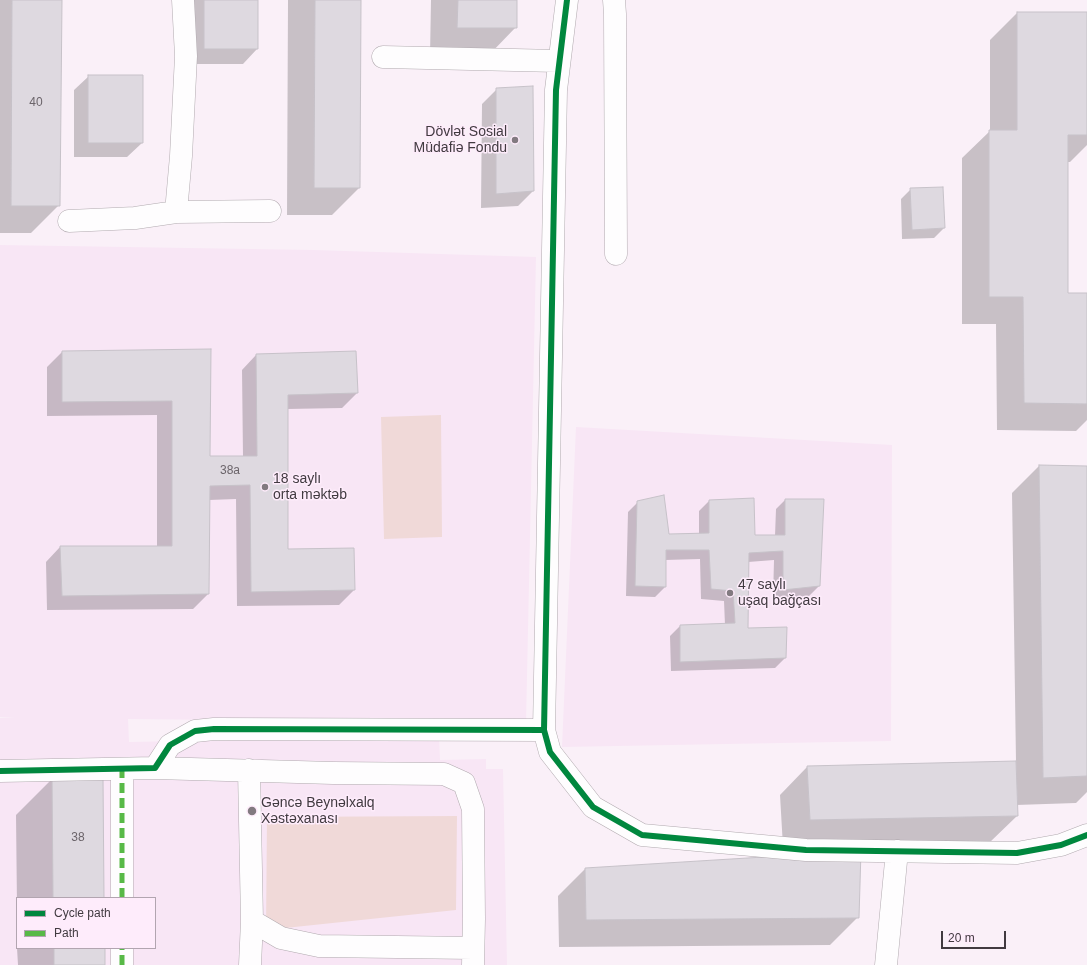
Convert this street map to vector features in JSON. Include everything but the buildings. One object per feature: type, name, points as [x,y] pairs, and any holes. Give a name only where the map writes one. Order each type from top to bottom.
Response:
[{"type":"street","points":[[176,212],[181,156],[186,56],[183,0]]},
{"type":"street","points":[[567,0],[558,62],[556,90],[544,730],[550,752],[593,807],[642,835],[806,850],[1017,853],[1061,845],[1087,835]]},
{"type":"street","points":[[614,0],[616,254]]},
{"type":"street","points":[[383,57],[558,62]]},
{"type":"street","points":[[69,221],[135,218],[176,212],[270,211]]},
{"type":"street","points":[[155,768],[170,745],[195,731],[544,730]]},
{"type":"street","points":[[0,771],[155,768],[333,773],[444,774],[464,783],[473,809],[473,956],[319,946],[282,938],[252,921]]},
{"type":"street","points":[[122,769],[122,897]]},
{"type":"street","points":[[249,770],[252,921],[250,965]]},
{"type":"street","points":[[886,965],[897,851]]},
{"type":"street","points":[[122,949],[122,965]]},
{"type":"shaded area","name":"18 saylı orta məktəb","points":[[0,245],[314,250],[536,257],[526,723],[128,719],[129,742],[439,736],[440,760],[486,759],[486,769],[503,769],[507,965],[0,965],[0,718],[15,717],[0,717]]},
{"type":"shaded area","points":[[441,415],[442,537],[384,539],[381,417]]},
{"type":"shaded area","name":"47 saylı uşaq bağçası","points":[[576,427],[892,445],[891,741],[562,747]]},
{"type":"shaded area","points":[[457,816],[456,910],[266,930],[267,817]]},
{"type":"marked path","points":[[122,769],[122,897]]},
{"type":"marked path","points":[[122,949],[122,965]]},
{"type":"cycle path","points":[[567,0],[556,90],[544,730],[550,752],[593,807],[642,835],[806,850],[1017,853],[1061,845],[1087,835]]},
{"type":"cycle path","points":[[0,771],[155,768],[170,745],[195,731],[214,729],[544,730]]},
{"type":"place","name":"Dövlət Sosial Müdafiə Fondu","points":[[515,140]]},
{"type":"place","name":"18 saylı orta məktəb","points":[[265,487]]},
{"type":"place","name":"47 saylı uşaq bağçası","points":[[730,593]]},
{"type":"place","name":"Gəncə Beynəlxalq Xəstəxanası","points":[[252,811]]}]
